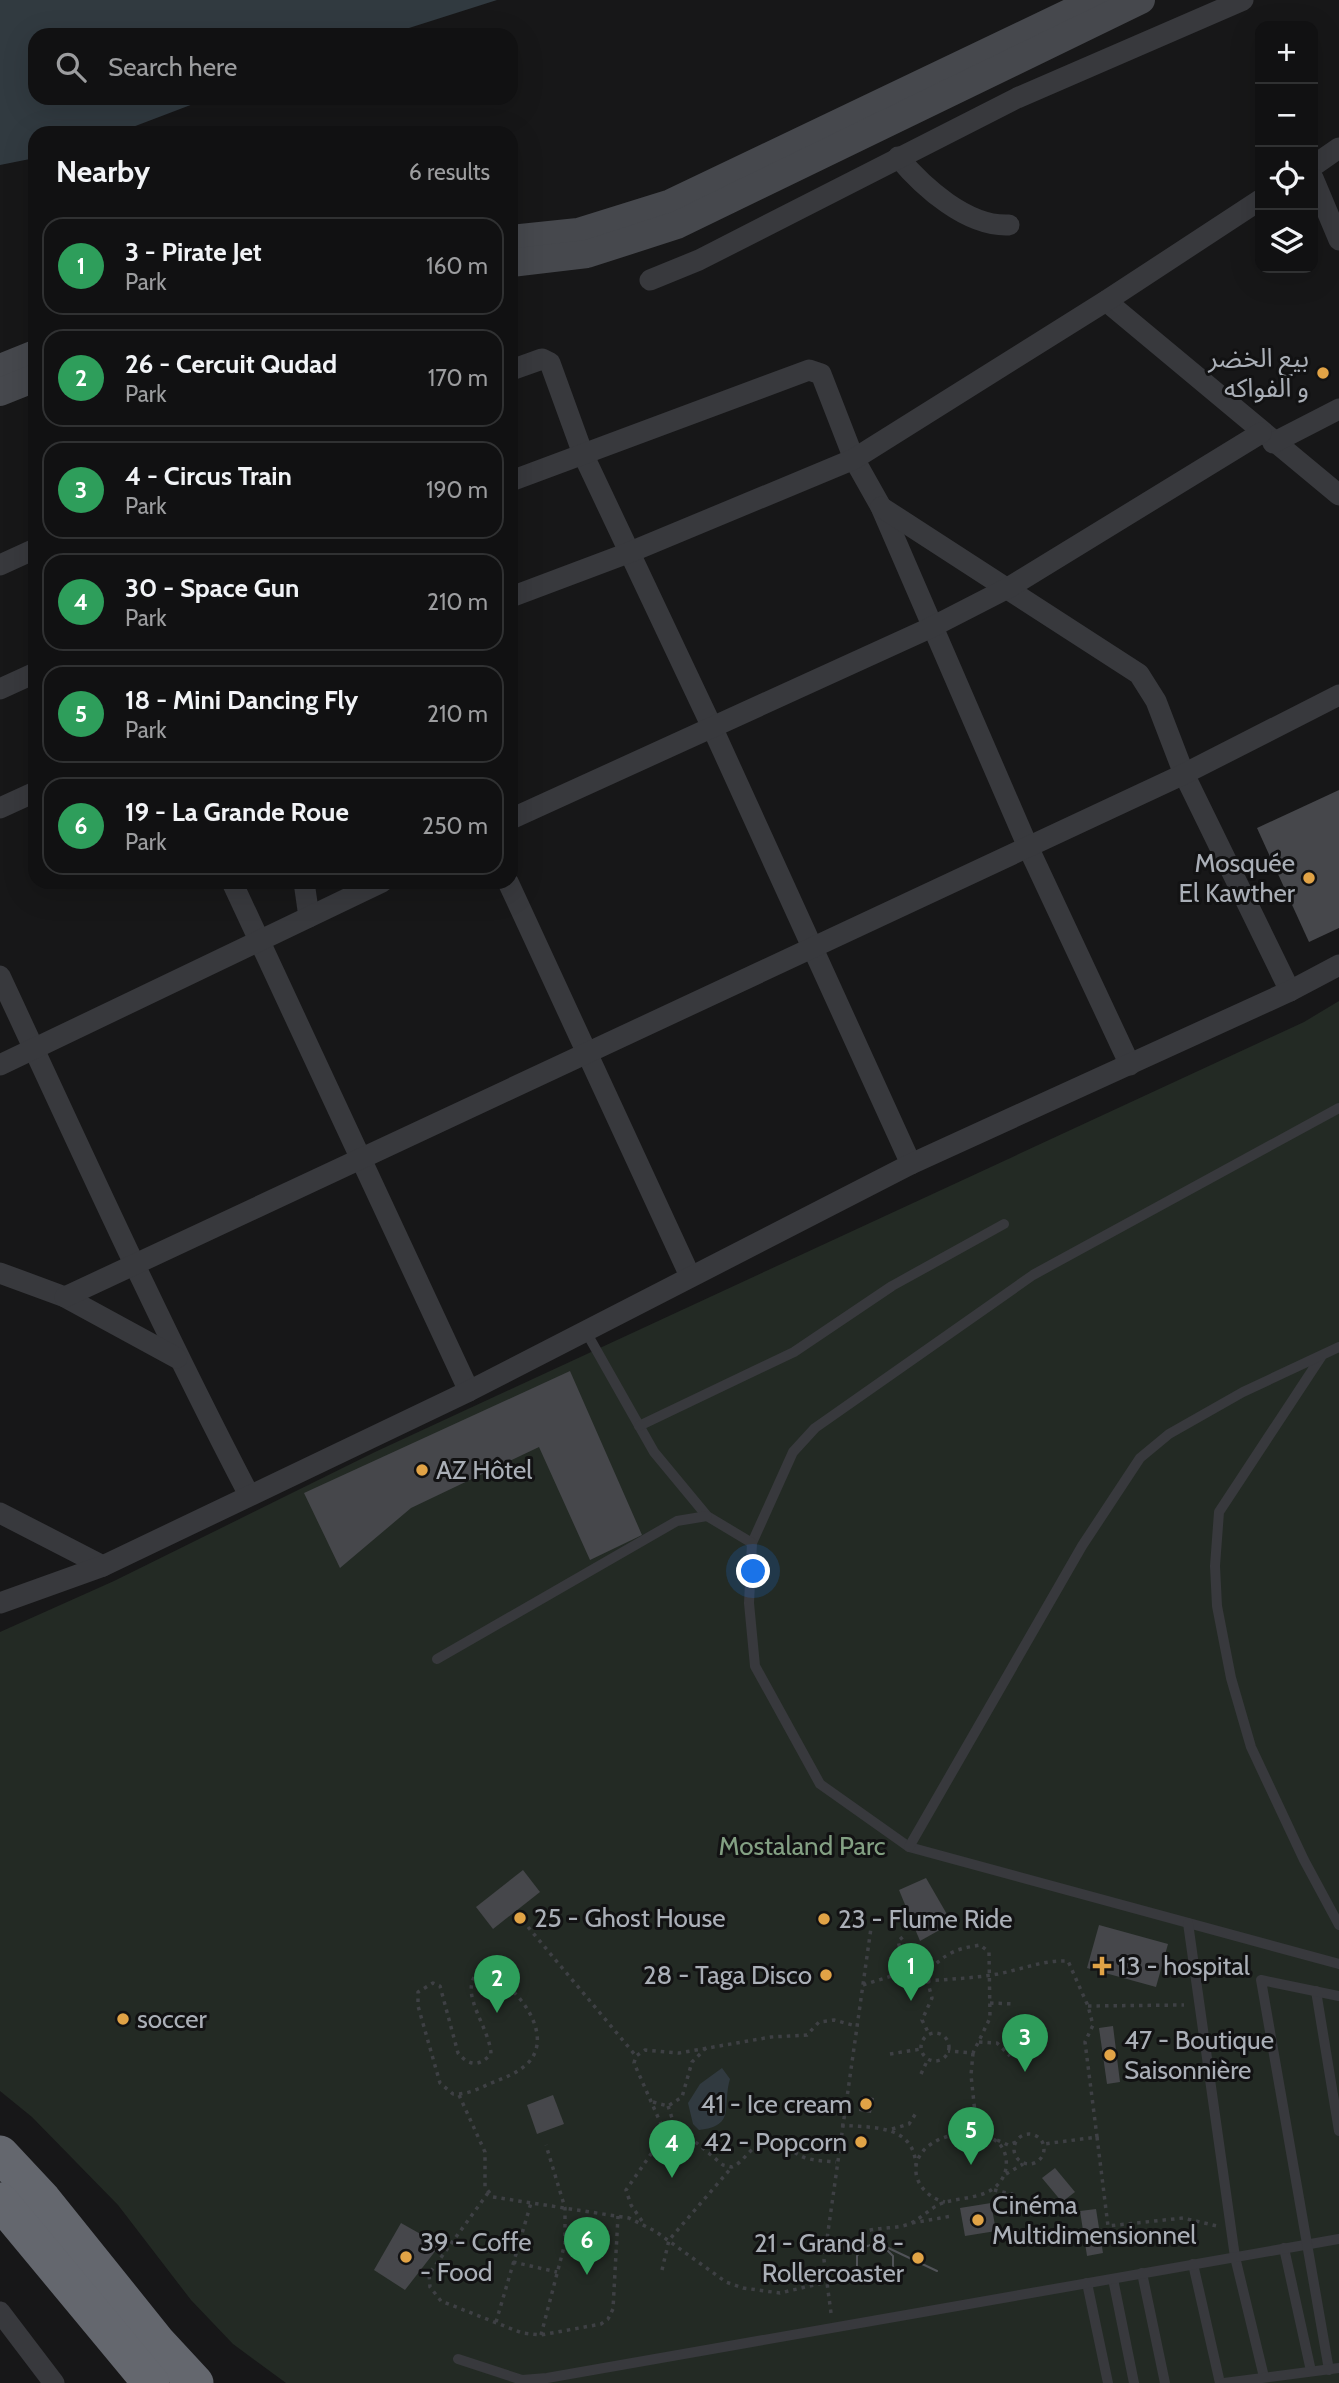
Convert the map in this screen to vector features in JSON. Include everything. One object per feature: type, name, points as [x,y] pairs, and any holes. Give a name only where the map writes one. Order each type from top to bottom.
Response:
[{"type":"highway","points":[[0,2154],[43,2200],[157,2342],[195,2383]]},
{"type":"highway","points":[[0,2201],[151,2383]]},
{"type":"street","points":[[518,238],[578,232],[671,203],[1096,0]]},
{"type":"street","points":[[518,262],[587,254],[677,225],[1141,0]]},
{"type":"street","points":[[650,280],[699,260],[898,157],[1059,78],[1243,0]]},
{"type":"street","points":[[1318,163],[1339,148]]},
{"type":"street","points":[[898,157],[923,184],[943,199],[990,225],[1009,225]]},
{"type":"street","points":[[1318,190],[1339,240]]},
{"type":"street","points":[[518,594],[628,553],[854,459],[1106,301],[1255,203]]},
{"type":"street","points":[[1106,301],[1267,438],[1339,495]]},
{"type":"street","points":[[0,368],[28,357]]},
{"type":"street","points":[[518,368],[542,359],[550,363],[583,454],[712,727],[911,1164]]},
{"type":"street","points":[[518,478],[815,370],[821,374],[854,459],[881,507],[1028,847],[1130,1065]]},
{"type":"street","points":[[0,392],[28,381]]},
{"type":"street","points":[[518,817],[932,626],[1007,588],[1267,438],[1339,409]]},
{"type":"street","points":[[881,507],[1139,674],[1156,701],[1184,774],[1290,991]]},
{"type":"street","points":[[0,565],[28,552]]},
{"type":"street","points":[[0,689],[28,676]]},
{"type":"street","points":[[65,1297],[1184,774],[1339,695]]},
{"type":"street","points":[[0,808],[28,795]]},
{"type":"street","points":[[235,889],[469,1391]]},
{"type":"street","points":[[305,889],[309,918]]},
{"type":"street","points":[[0,1065],[368,889]]},
{"type":"street","points":[[511,889],[690,1276]]},
{"type":"street","points":[[0,1603],[103,1566],[469,1391],[911,1164],[1290,991],[1339,965]]},
{"type":"street","points":[[0,976],[136,1263],[177,1358],[248,1495]]},
{"type":"street","points":[[0,1273],[65,1297],[177,1358]]},
{"type":"street","points":[[0,1513],[103,1566]]},
{"type":"street","points":[[0,2312],[54,2383]]},
{"type":"lane","points":[[1339,1108],[1033,1275],[815,1428],[793,1452],[752,1543],[749,1603],[755,1666],[820,1784],[909,1847],[1339,1964]]},
{"type":"lane","points":[[639,1426],[794,1352],[892,1286],[1004,1224]]},
{"type":"lane","points":[[585,1330],[654,1452],[708,1516],[752,1543]]},
{"type":"lane","points":[[909,1847],[1082,1546],[1140,1458],[1169,1434],[1243,1392],[1339,1347]]},
{"type":"lane","points":[[1322,1355],[1219,1513],[1215,1566],[1217,1606],[1229,1666],[1251,1746],[1304,1860],[1339,1926]]},
{"type":"lane","points":[[437,1660],[677,1521],[708,1516]]},
{"type":"lane","points":[[1188,1923],[1235,2257],[1264,2377]]},
{"type":"lane","points":[[1193,2264],[1222,2383],[1334,2369],[1307,2245],[1261,1980],[1339,1996]]},
{"type":"lane","points":[[1316,1991],[1339,2131]]},
{"type":"lane","points":[[458,2359],[522,2380],[547,2378],[1339,2239]]},
{"type":"lane","points":[[1283,2248],[1311,2371]]},
{"type":"lane","points":[[1142,2273],[1165,2383]]},
{"type":"lane","points":[[1113,2279],[1134,2383]]},
{"type":"lane","points":[[1087,2283],[1108,2383]]},
{"type":"path","points":[[528,1927],[636,2056]]},
{"type":"path","points":[[834,2329],[825,2252],[871,1928]]},
{"type":"path","points":[[863,1985],[901,1973],[905,1967],[898,1941],[904,1936]]},
{"type":"path","points":[[905,1967],[925,1971],[937,1966],[949,1953],[980,1945],[989,1952],[990,2018],[973,2053],[971,2075],[977,2132]]},
{"type":"path","points":[[927,1981],[1025,1969],[1045,1960],[1068,1961],[1088,2006],[1093,2025],[1085,2042],[1108,2226],[1183,2218],[1231,2229]]},
{"type":"path","points":[[925,1971],[932,1998],[922,2020],[929,2034]]},
{"type":"path","points":[[458,2095],[514,2073],[528,2063],[537,2044],[530,2011],[517,1993],[500,1978],[486,1973],[475,1976],[471,1989],[473,2004],[490,2038],[491,2054],[483,2063],[475,2065],[465,2062],[458,2053],[440,1986],[433,1983],[418,1992],[418,2006],[440,2083],[445,2089],[458,2095],[485,2152],[484,2181],[488,2193],[493,2197],[618,2216],[643,2223],[726,2282],[743,2288],[780,2293],[827,2282]]},
{"type":"path","points":[[990,2003],[1015,2004]]},
{"type":"path","points":[[1088,2006],[1200,2005]]},
{"type":"path","points":[[660,2141],[661,2124],[634,2063],[636,2056],[645,2050],[679,2053],[771,2037],[807,2035],[819,2022],[834,2020],[856,2026]]},
{"type":"path","points":[[921,2049],[924,2038],[929,2034],[942,2035],[949,2045],[948,2051],[940,2060],[928,2059]]},
{"type":"path","points":[[979,2042],[997,2043],[1010,2056]]},
{"type":"path","points":[[653,2102],[668,2106],[682,2097],[692,2062],[706,2048]]},
{"type":"path","points":[[890,2054],[921,2049]]},
{"type":"path","points":[[921,2049],[928,2059]]},
{"type":"path","points":[[948,2051],[973,2053]]},
{"type":"path","points":[[921,2074],[928,2059]]},
{"type":"path","points":[[668,2106],[673,2121],[681,2130],[723,2165],[732,2167]]},
{"type":"path","points":[[890,2130],[909,2124],[916,2113]]},
{"type":"path","points":[[841,2125],[890,2130],[901,2134],[912,2147],[920,2187],[927,2195],[945,2202]]},
{"type":"path","points":[[643,2223],[631,2205],[626,2190],[660,2141],[681,2130]]},
{"type":"path","points":[[916,2168],[918,2159],[931,2144],[977,2132],[1008,2145],[1020,2137],[1034,2134],[1044,2144],[1043,2157],[1038,2162],[1013,2167],[992,2190]]},
{"type":"path","points":[[1044,2144],[1097,2137]]},
{"type":"path","points":[[996,2139],[1006,2156],[1004,2175]]},
{"type":"path","points":[[662,2270],[669,2240],[732,2167],[742,2162],[761,2143],[772,2142],[788,2147],[801,2156],[836,2162]]},
{"type":"path","points":[[1016,2142],[1015,2155],[1025,2164]]},
{"type":"path","points":[[541,2335],[565,2243],[565,2208],[545,2146]]},
{"type":"path","points":[[910,2224],[934,2205],[992,2190],[1012,2194],[1028,2211]]},
{"type":"path","points":[[488,2193],[429,2274],[430,2287],[441,2301],[522,2333],[541,2335],[601,2324],[608,2319],[613,2309],[618,2216]]},
{"type":"path","points":[[495,2322],[530,2203]]},
{"type":"path","points":[[825,2252],[846,2248],[865,2231],[952,2216]]},
{"type":"path","points":[[513,2262],[557,2272]]},
{"type":"green space","name":"Mostaland Parc","points":[[1339,1001],[1339,2383],[286,2383],[233,2344],[191,2300],[118,2205],[32,2117],[0,2091],[0,1632],[114,1581],[375,1452],[1304,1022]]},
{"type":"shaded area","points":[[0,0],[497,0],[409,28],[28,28],[28,105],[191,105],[135,126],[28,126],[28,159],[0,165]]},
{"type":"shaded area","points":[[722,2068],[730,2079],[726,2113],[719,2124],[699,2130],[693,2124],[688,2103],[700,2084]]},
{"type":"building","name":"Mosquée El Kawther","points":[[1339,790],[1339,928],[1309,942],[1257,828]]},
{"type":"building","name":"AZ Hôtel","points":[[570,1371],[642,1535],[590,1560],[539,1447],[411,1508],[340,1568],[304,1493]]},
{"type":"building","points":[[523,1870],[540,1892],[493,1929],[476,1907]]},
{"type":"building","points":[[926,1878],[952,1923],[920,1941],[899,1890]]},
{"type":"building","points":[[1099,1925],[1168,1944],[1156,1987],[1087,1968]]},
{"type":"building","name":"47 - Boutique Saisonnière","points":[[1113,2026],[1120,2082],[1107,2084],[1099,2028]]},
{"type":"building","points":[[553,2095],[564,2124],[537,2134],[527,2105]]},
{"type":"building","name":"41 - Ice cream","points":[[862,2096],[874,2098],[871,2113],[859,2111]]},
{"type":"building","name":"42 - Popcorn","points":[[856,2137],[867,2138],[866,2146],[856,2145]]},
{"type":"building","points":[[1055,2168],[1075,2192],[1062,2202],[1042,2178]]},
{"type":"building","name":"Cinéma Multidimensionnel","points":[[991,2203],[996,2231],[965,2236],[960,2208]]},
{"type":"building","points":[[1096,2209],[1103,2253],[1087,2256],[1080,2211]]},
{"type":"building","name":"39 - Coffe - Food","points":[[401,2223],[440,2245],[405,2290],[374,2270]]},
{"type":"tram line","points":[[882,2245],[893,2256],[893,2270],[883,2281],[868,2281],[857,2271],[857,2256],[870,2245],[882,2245],[937,2271]]},
{"type":"place","name":"بيع الخضر و الفواكه","points":[[1323,373]]},
{"type":"place","name":"Mosquée El Kawther","points":[[1309,878]]},
{"type":"place","name":"AZ Hôtel","points":[[422,1470]]},
{"type":"place","name":"25 - Ghost House","points":[[520,1918]]},
{"type":"place","name":"23 - Flume Ride","points":[[824,1919]]},
{"type":"place","name":"13 - hospital","points":[[1102,1966]]},
{"type":"place","name":"28 - Taga Disco","points":[[826,1975]]},
{"type":"place","name":"3 - Pirate Jet","points":[[911,2001]]},
{"type":"place","name":"26 - Cercuit Qudad","points":[[497,2013]]},
{"type":"place","name":"soccer","points":[[123,2019]]},
{"type":"place","name":"47 - Boutique Saisonnière","points":[[1110,2055]]},
{"type":"place","name":"4 - Circus Train","points":[[1025,2072]]},
{"type":"place","name":"41 - Ice cream","points":[[866,2104]]},
{"type":"place","name":"42 - Popcorn","points":[[861,2142]]},
{"type":"place","name":"18 - Mini Dancing Fly","points":[[971,2165]]},
{"type":"place","name":"30 - Space Gun","points":[[672,2178]]},
{"type":"place","name":"Cinéma Multidimensionnel","points":[[978,2220]]},
{"type":"place","name":"39 - Coffe - Food","points":[[406,2257]]},
{"type":"place","name":"21 - Grand 8 - Rollercoaster","points":[[918,2258]]},
{"type":"place","name":"19 - La Grande Roue","points":[[587,2275]]}]
